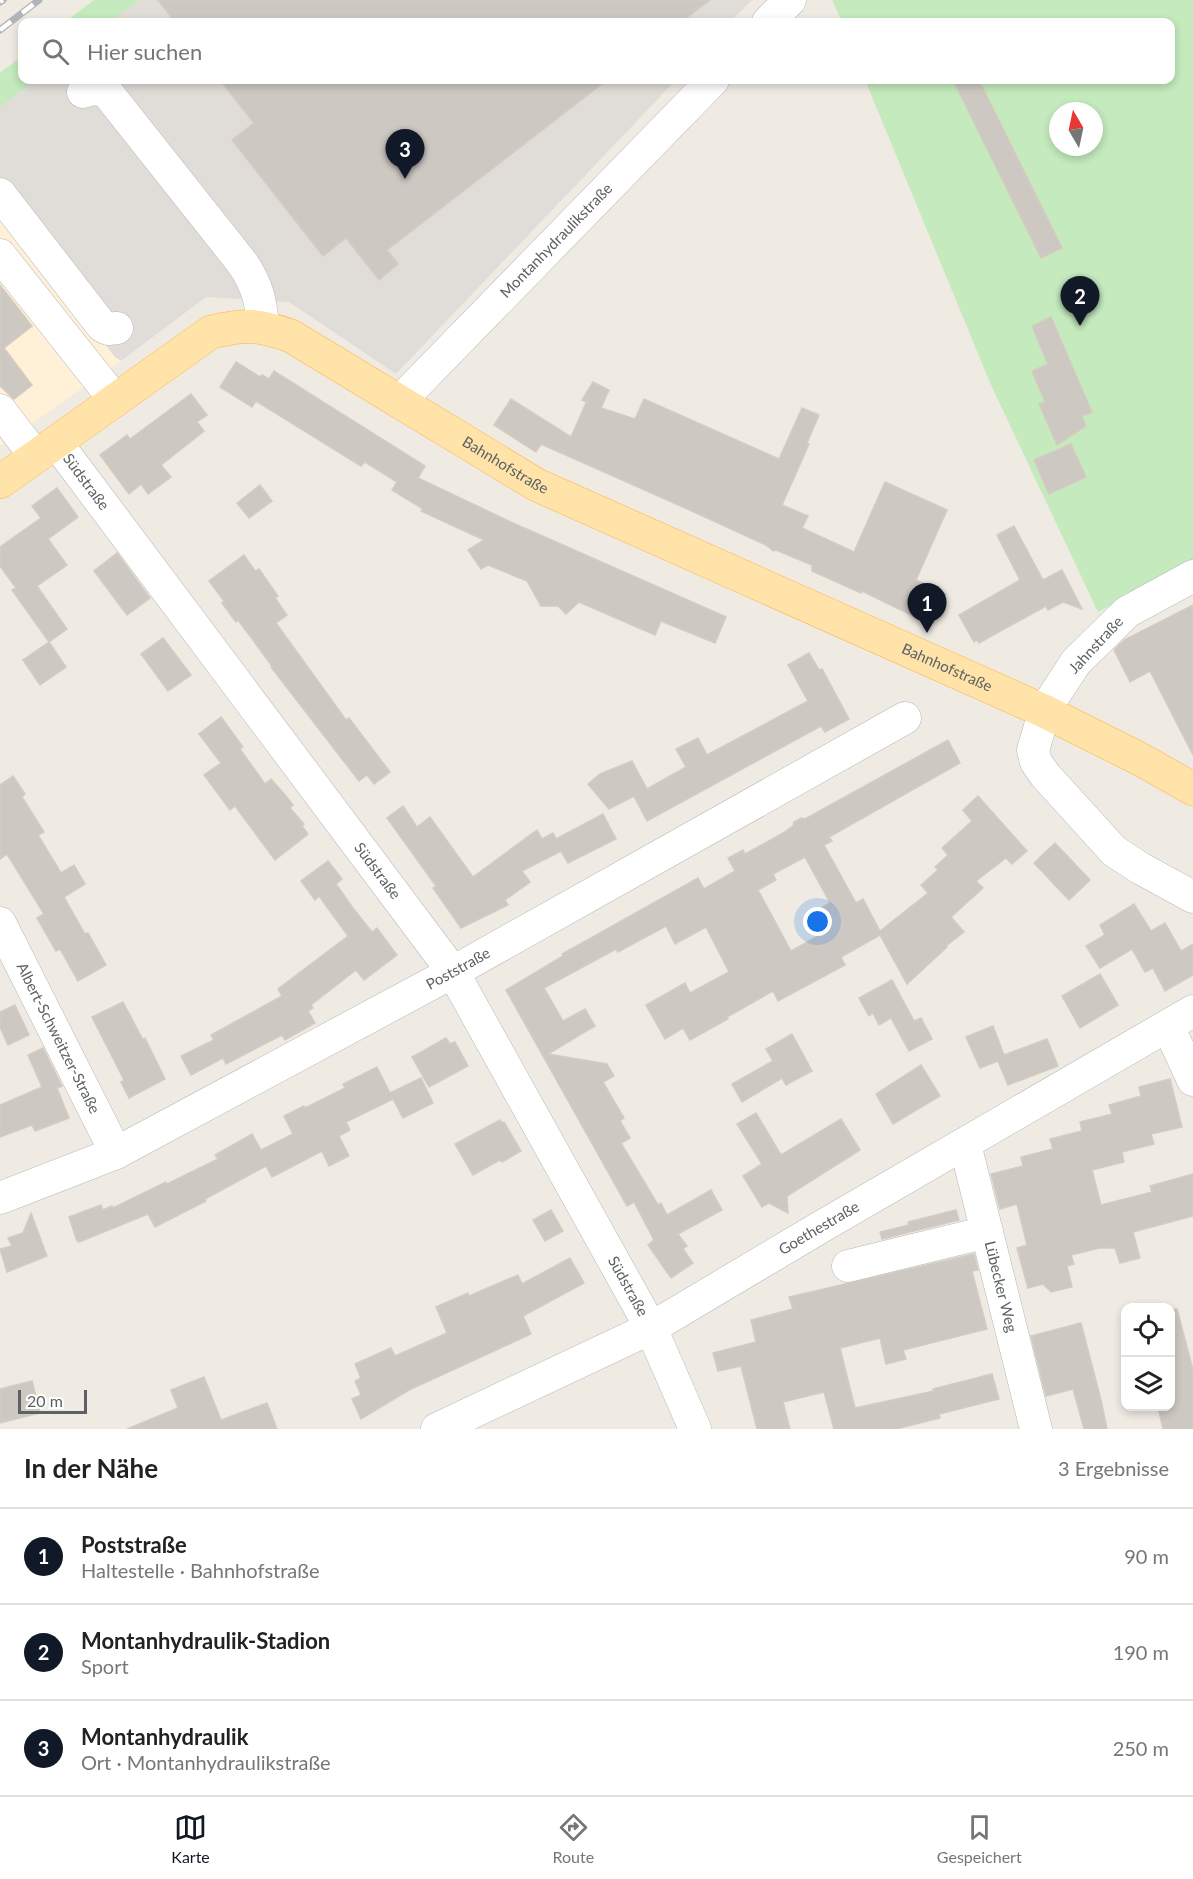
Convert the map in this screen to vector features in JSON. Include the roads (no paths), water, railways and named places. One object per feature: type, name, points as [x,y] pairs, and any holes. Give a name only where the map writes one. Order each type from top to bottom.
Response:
[{"type":"main road","name":"Bahnhofstraße","points":[[0,482],[211,332],[236,326],[263,326],[291,336],[537,485],[1044,711],[1138,758],[1193,789]]},
{"type":"street","points":[[772,18],[790,0]]},
{"type":"street","name":"Montanhydraulikstraße","points":[[400,401],[708,84]]},
{"type":"street","points":[[83,92],[93,89],[106,91],[243,264],[254,281],[261,304],[263,326]]},
{"type":"street","points":[[0,194],[102,326],[108,329],[117,328]]},
{"type":"street","points":[[0,255],[115,400]]},
{"type":"street","name":"Südstraße","points":[[0,410],[46,450],[453,972],[651,1328],[695,1429]]},
{"type":"street","name":"Jahnstraße","points":[[1044,711],[1076,662],[1127,612],[1193,576]]},
{"type":"street","points":[[1044,711],[1034,750],[1036,762],[1045,775],[1114,851],[1193,897]]},
{"type":"street","name":"Poststraße","points":[[0,1198],[116,1153],[453,972],[905,718]]},
{"type":"street","name":"Albert-Schweitzer-Straße","points":[[0,923],[116,1153]]},
{"type":"street","points":[[1180,1018],[1193,1080]]},
{"type":"street","name":"Goethestraße","points":[[437,1429],[651,1328],[1180,1018]]},
{"type":"street","name":"Lübecker Weg","points":[[964,1144],[1036,1429]]},
{"type":"street","points":[[848,1266],[987,1232]]},
{"type":"railway","points":[[0,30],[39,0]]},
{"type":"place","name":"Montanhydraulik","points":[[405,179]]},
{"type":"place","name":"Montanhydraulik-Stadion","points":[[1080,326]]},
{"type":"place","name":"Poststraße","points":[[927,633]]}]
